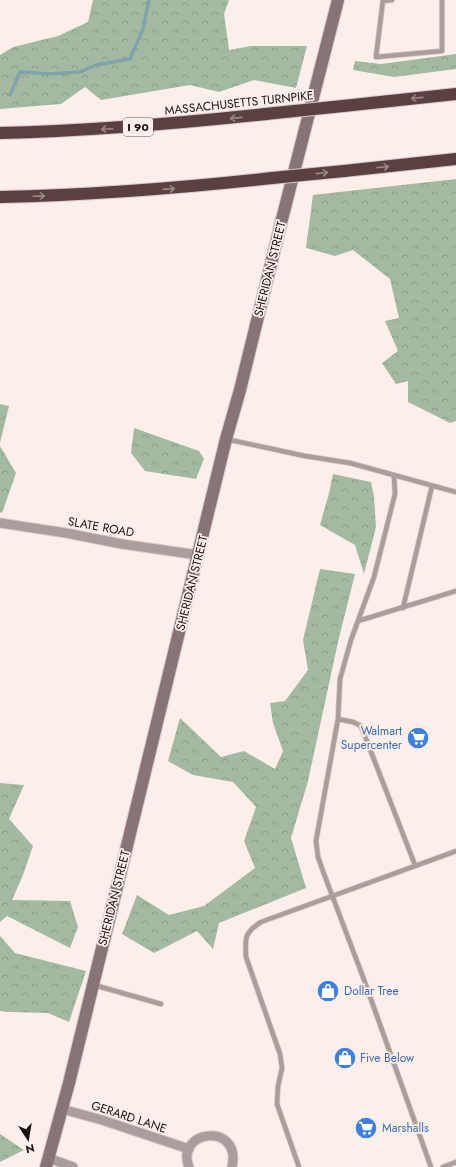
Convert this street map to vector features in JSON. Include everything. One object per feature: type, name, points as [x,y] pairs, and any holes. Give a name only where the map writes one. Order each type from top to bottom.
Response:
[{"type":"highway","name":"MASSACHUSETTS TURNPIKE","points":[[0,133],[137,127],[456,94]]},
{"type":"highway","points":[[0,197],[166,189],[456,159]]},
{"type":"street","name":"SHERIDAN STREET","points":[[47,1163],[62,1109],[226,439],[240,390],[338,0]]},
{"type":"street","name":"SLATE ROAD","points":[[0,523],[66,533],[122,544],[198,555]]},
{"type":"street","name":"GERARD LANE","points":[[62,1109],[116,1124],[189,1149]]},
{"type":"street","points":[[189,1167],[187,1156],[189,1149],[193,1142],[207,1135],[216,1136],[229,1144],[233,1151],[234,1159],[232,1167]]},
{"type":"street","points":[[47,1163],[72,1167]]},
{"type":"lane","points":[[392,0],[383,0],[376,57],[442,51],[442,0]]},
{"type":"lane","points":[[226,439],[350,464],[456,492],[456,498]]},
{"type":"lane","points":[[394,476],[395,494],[374,577],[351,640],[340,679],[338,720],[316,841],[318,856],[374,1005],[431,1167]]},
{"type":"lane","points":[[403,608],[432,486]]},
{"type":"lane","points":[[358,621],[456,591]]},
{"type":"lane","points":[[338,720],[353,722],[361,726],[415,865]]},
{"type":"lane","points":[[299,1167],[277,1104],[278,1086],[282,1068],[280,1054],[246,957],[245,942],[250,929],[261,922],[456,851]]},
{"type":"lane","points":[[92,985],[161,1004]]},
{"type":"lane","points":[[443,1167],[456,1162]]},
{"type":"green space","points":[[93,0],[229,0],[224,14],[229,50],[251,46],[307,46],[296,88],[254,80],[219,92],[190,85],[101,100],[85,87],[61,104],[0,109],[0,55],[13,47],[58,36],[88,22]]},
{"type":"green space","points":[[456,54],[456,69],[394,77],[353,70],[355,61],[381,64]]},
{"type":"green space","points":[[456,179],[456,421],[450,423],[408,402],[408,381],[396,384],[382,363],[398,351],[385,321],[399,318],[390,279],[353,250],[335,256],[306,248],[313,195]]},
{"type":"green space","points":[[0,404],[9,406],[0,443]]},
{"type":"green space","points":[[134,428],[199,451],[204,459],[196,479],[145,471],[131,453]]},
{"type":"green space","points":[[0,446],[16,473],[2,513],[0,512]]},
{"type":"green space","points":[[333,474],[371,482],[374,496],[376,527],[364,574],[355,545],[320,525]]},
{"type":"green space","points":[[320,569],[355,574],[338,642],[308,781],[291,838],[306,888],[219,923],[213,949],[197,931],[154,953],[122,934],[137,895],[169,915],[204,906],[255,868],[244,841],[256,807],[233,782],[193,775],[168,761],[180,718],[221,757],[244,751],[275,769],[283,751],[273,723],[270,703],[285,701],[308,670],[303,640]]},
{"type":"green space","points":[[0,783],[24,785],[9,819],[33,846],[12,900],[70,901],[78,927],[70,948],[7,916],[0,922]]},
{"type":"green space","points":[[0,936],[15,953],[86,971],[69,1022],[48,1013],[0,1011]]},
{"type":"green space","points":[[0,1134],[24,1150],[0,1162]]},
{"type":"waterway","points":[[10,95],[20,72],[50,74],[80,72],[96,65],[130,59],[143,29],[149,0]]},
{"type":"place","name":"Walmart Supercenter","points":[[418,738]]},
{"type":"place","name":"Dollar Tree","points":[[328,991]]},
{"type":"place","name":"Five Below","points":[[345,1058]]},
{"type":"place","name":"Marshalls","points":[[366,1128]]}]
